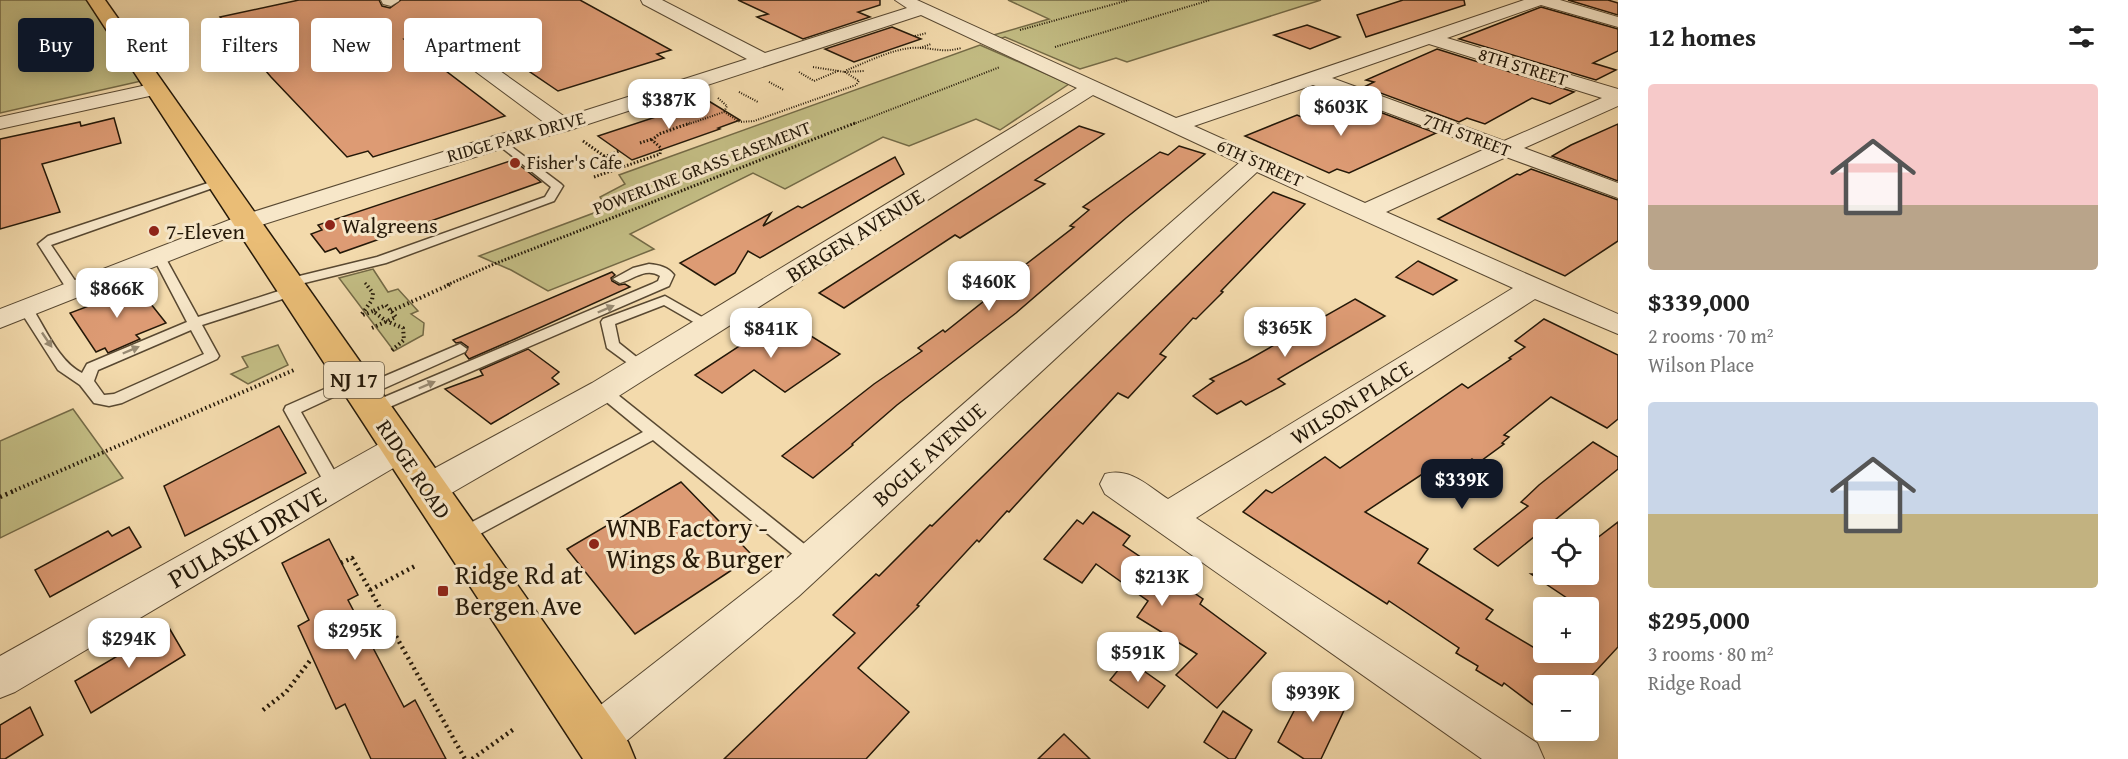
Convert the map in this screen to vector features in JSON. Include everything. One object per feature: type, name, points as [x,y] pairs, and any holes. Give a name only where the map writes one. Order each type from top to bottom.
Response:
[{"type":"main road","name":"RIDGE ROAD","points":[[96,0],[603,748]]},
{"type":"street","points":[[649,0],[763,60]]},
{"type":"street","points":[[1177,125],[1541,0],[1618,22]]},
{"type":"street","name":"RIDGE PARK DRIVE","points":[[0,319],[246,222],[763,60],[913,4]]},
{"type":"street","name":"6TH STREET","points":[[913,4],[1254,162],[1618,325]]},
{"type":"street","name":"8TH STREET","points":[[1428,38],[1618,97]]},
{"type":"street","points":[[486,72],[557,126]]},
{"type":"street","name":"7TH STREET","points":[[1316,79],[1618,191]]},
{"type":"street","name":"BERGEN AVENUE","points":[[428,489],[603,391],[1093,87]]},
{"type":"street","points":[[0,123],[156,89]]},
{"type":"street","points":[[1367,211],[1618,97]]},
{"type":"street","name":"BOGLE AVENUE","points":[[603,748],[1254,162]]},
{"type":"street","name":"WILSON PLACE","points":[[1167,518],[1534,287]]},
{"type":"street","name":"PULASKI DRIVE","points":[[0,678],[400,448]]},
{"type":"street","points":[[1118,484],[1521,759]]},
{"type":"lane","points":[[26,309],[68,371],[89,374],[214,315],[291,287],[381,260],[550,199],[557,186],[500,141]]},
{"type":"lane","points":[[75,291],[44,244],[52,239],[219,182]]},
{"type":"lane","points":[[89,374],[94,397],[110,401],[212,357],[159,256]]},
{"type":"lane","points":[[335,486],[292,410],[363,394],[657,287],[664,283],[667,275],[659,269],[648,267],[620,279]]},
{"type":"lane","points":[[642,367],[612,345],[608,322],[665,300],[709,325]]},
{"type":"lane","points":[[363,394],[460,349]]},
{"type":"lane","points":[[603,391],[812,560]]},
{"type":"lane","points":[[460,536],[654,433]]},
{"type":"path","points":[[845,72],[912,48],[944,54],[987,39],[1129,0]]},
{"type":"path","points":[[1062,45],[1210,0]]},
{"type":"path","points":[[920,48],[930,44]]},
{"type":"path","points":[[904,45],[912,48]]},
{"type":"path","points":[[879,53],[886,57]]},
{"type":"path","name":"POWERLINE GRASS EASEMENT","points":[[391,311],[494,264],[1026,57]]},
{"type":"path","points":[[851,63],[859,66]]},
{"type":"path","points":[[813,67],[845,72],[864,71]]},
{"type":"path","points":[[826,70],[834,74]]},
{"type":"path","points":[[799,72],[814,81],[838,71]]},
{"type":"path","points":[[724,112],[744,122],[807,103],[859,83],[845,72]]},
{"type":"path","points":[[769,82],[784,90]]},
{"type":"path","points":[[828,88],[836,92]]},
{"type":"path","points":[[739,92],[758,102]]},
{"type":"path","points":[[640,143],[724,112],[727,106],[718,98]]},
{"type":"path","points":[[800,98],[807,103]]},
{"type":"path","points":[[769,110],[776,113]]},
{"type":"path","points":[[698,114],[705,119]]},
{"type":"path","points":[[557,126],[568,131],[621,168]]},
{"type":"path","points":[[663,126],[671,130]]},
{"type":"path","points":[[594,177],[660,154],[661,148],[653,139]]},
{"type":"path","points":[[604,157],[619,151]]},
{"type":"path","points":[[362,280],[372,288],[374,293],[363,315],[386,305],[396,317],[372,328]]},
{"type":"path","points":[[373,311],[386,321],[403,328],[404,340],[391,351]]},
{"type":"path","points":[[0,497],[294,370]]},
{"type":"path","points":[[341,563],[352,558],[465,759]]},
{"type":"path","points":[[370,590],[415,566]]},
{"type":"path","points":[[263,710],[286,692],[312,658]]},
{"type":"path","points":[[472,759],[514,729]]},
{"type":"shaded area","points":[[0,0],[96,0],[108,18],[106,18],[106,72],[145,72],[150,79],[0,113]]},
{"type":"shaded area","points":[[1008,0],[1321,0],[1127,62],[1116,58],[1080,69],[1005,37],[992,41],[983,38],[1049,19]]},
{"type":"shaded area","points":[[980,45],[1069,84],[1000,130],[976,119],[909,146],[883,137],[785,189],[753,173],[630,234],[654,249],[548,291],[511,270],[479,256],[607,208],[600,197],[625,184],[619,175]]},
{"type":"shaded area","points":[[373,269],[388,292],[398,289],[418,311],[411,314],[424,323],[423,335],[394,351],[339,278]]},
{"type":"shaded area","points":[[278,345],[288,365],[248,384],[231,374],[248,367],[242,357]]},
{"type":"shaded area","points":[[73,409],[123,478],[0,538],[0,441]]},
{"type":"building","points":[[299,0],[379,0],[382,6],[390,8],[401,0],[580,0],[671,50],[657,54],[664,58],[558,91],[530,72],[542,72],[542,18],[404,18],[404,72],[447,72],[505,116],[373,157],[368,151],[347,157],[267,72],[299,72],[299,18],[220,17]]},
{"type":"building","points":[[738,0],[880,0],[880,5],[858,12],[870,17],[803,39],[757,17],[768,14]]},
{"type":"building","points":[[1403,0],[1464,0],[1465,5],[1366,37],[1357,15]]},
{"type":"building","points":[[1568,0],[1608,0],[1618,3],[1618,15]]},
{"type":"building","points":[[1541,7],[1618,29],[1618,51],[1593,63],[1616,70],[1596,80],[1459,39]]},
{"type":"building","points":[[1307,25],[1340,37],[1310,49],[1274,35]]},
{"type":"building","points":[[892,27],[921,39],[854,62],[825,49]]},
{"type":"building","points":[[1437,49],[1574,92],[1550,104],[1532,98],[1485,124],[1467,118],[1459,122],[1364,87],[1374,82],[1366,80]]},
{"type":"building","points":[[1342,98],[1436,133],[1349,173],[1337,169],[1329,173],[1245,136],[1297,115],[1304,118]]},
{"type":"building","points":[[707,100],[740,120],[632,160],[598,136]]},
{"type":"building","points":[[114,118],[121,143],[42,164],[60,212],[0,229],[0,139],[80,122],[81,126]]},
{"type":"building","points":[[1618,124],[1618,181],[1552,156],[1571,145]]},
{"type":"building","points":[[1079,126],[1104,134],[1035,180],[1045,184],[960,238],[955,235],[844,308],[819,293]]},
{"type":"building","points":[[1179,146],[1205,154],[1126,218],[1016,313],[897,405],[813,478],[782,456],[874,384],[922,351],[918,348],[943,330],[945,332],[1028,266],[1025,265],[1074,227],[1070,226],[1089,210],[1083,207],[1160,152],[1168,155]]},
{"type":"building","points":[[895,157],[904,174],[760,258],[748,251],[735,273],[715,285],[680,263],[771,213],[763,226],[798,206],[802,208]]},
{"type":"building","points":[[513,160],[541,182],[340,253],[336,248],[325,252],[311,234],[322,230],[318,225]]},
{"type":"building","points":[[1531,169],[1618,200],[1618,241],[1565,276],[1438,219],[1517,174],[1520,175]]},
{"type":"building","points":[[1273,192],[1305,204],[1221,291],[1223,292],[1196,319],[1193,318],[1160,354],[1166,357],[1128,398],[1118,393],[1009,512],[1007,511],[979,542],[977,540],[917,605],[919,606],[858,668],[909,712],[866,759],[724,759],[855,633],[833,615],[876,574],[879,576],[930,525],[932,526]]},
{"type":"building","points":[[1418,261],[1457,280],[1433,295],[1396,277]]},
{"type":"building","points":[[612,272],[615,275],[611,278],[612,281],[630,287],[469,359],[465,354],[468,347],[453,340]]},
{"type":"building","points":[[135,284],[166,323],[136,335],[140,339],[108,353],[105,348],[96,352],[70,313],[94,304],[91,301]]},
{"type":"building","points":[[1355,299],[1385,316],[1278,379],[1285,384],[1246,405],[1241,401],[1217,414],[1193,396],[1214,381],[1210,379]]},
{"type":"building","points":[[782,318],[840,354],[785,392],[754,370],[722,393],[695,375]]},
{"type":"building","points":[[1544,319],[1618,355],[1618,419],[1607,428],[1551,397],[1504,435],[1509,437],[1502,443],[1504,444],[1478,463],[1472,459],[1445,479],[1430,469],[1365,512],[1428,549],[1418,563],[1493,610],[1486,619],[1533,647],[1533,663],[1599,663],[1599,597],[1566,597],[1548,585],[1599,585],[1599,537],[1618,522],[1618,647],[1592,675],[1533,675],[1533,705],[1504,683],[1502,686],[1476,670],[1478,666],[1456,653],[1459,648],[1389,601],[1387,604],[1243,512],[1266,490],[1272,493],[1325,457],[1340,468],[1462,384],[1468,388],[1525,347],[1515,341]]},
{"type":"building","points":[[528,349],[559,372],[552,378],[559,384],[491,424],[445,389],[483,375],[480,370]]},
{"type":"building","points":[[279,426],[306,473],[185,536],[164,486]]},
{"type":"building","points":[[1593,442],[1618,457],[1618,469],[1556,519],[1533,519],[1533,538],[1498,566],[1474,549],[1528,506],[1521,502]]},
{"type":"building","points":[[681,482],[753,556],[635,634],[567,549]]},
{"type":"building","points":[[1093,512],[1130,536],[1123,545],[1203,599],[1200,604],[1266,653],[1217,708],[1176,675],[1197,654],[1137,617],[1148,601],[1096,564],[1082,583],[1044,559],[1077,520],[1083,524]]},
{"type":"building","points":[[129,527],[141,547],[50,597],[35,570],[108,531],[112,536]]},
{"type":"building","points":[[329,539],[358,595],[348,600],[404,707],[415,700],[446,759],[371,759],[345,704],[336,709],[298,626],[309,620],[282,563]]},
{"type":"building","points":[[168,626],[185,655],[91,713],[75,681]]},
{"type":"building","points":[[1127,659],[1165,686],[1148,708],[1110,680]]},
{"type":"building","points":[[1309,682],[1347,704],[1321,759],[1304,759],[1278,742]]},
{"type":"building","points":[[30,707],[43,735],[5,759],[0,759],[0,725]]},
{"type":"building","points":[[1223,711],[1252,730],[1235,759],[1229,759],[1204,742]]},
{"type":"building","points":[[1064,734],[1090,759],[1038,759]]},
{"type":"place","name":"Fisher's Cafe","points":[[515,163]]},
{"type":"place","name":"Walgreens","points":[[330,225]]},
{"type":"place","name":"7-Eleven","points":[[154,231]]},
{"type":"place","name":"WNB Factory - Wings & Burger","points":[[594,544]]},
{"type":"place","name":"Ridge Rd at Bergen Ave","points":[[443,591]]}]
